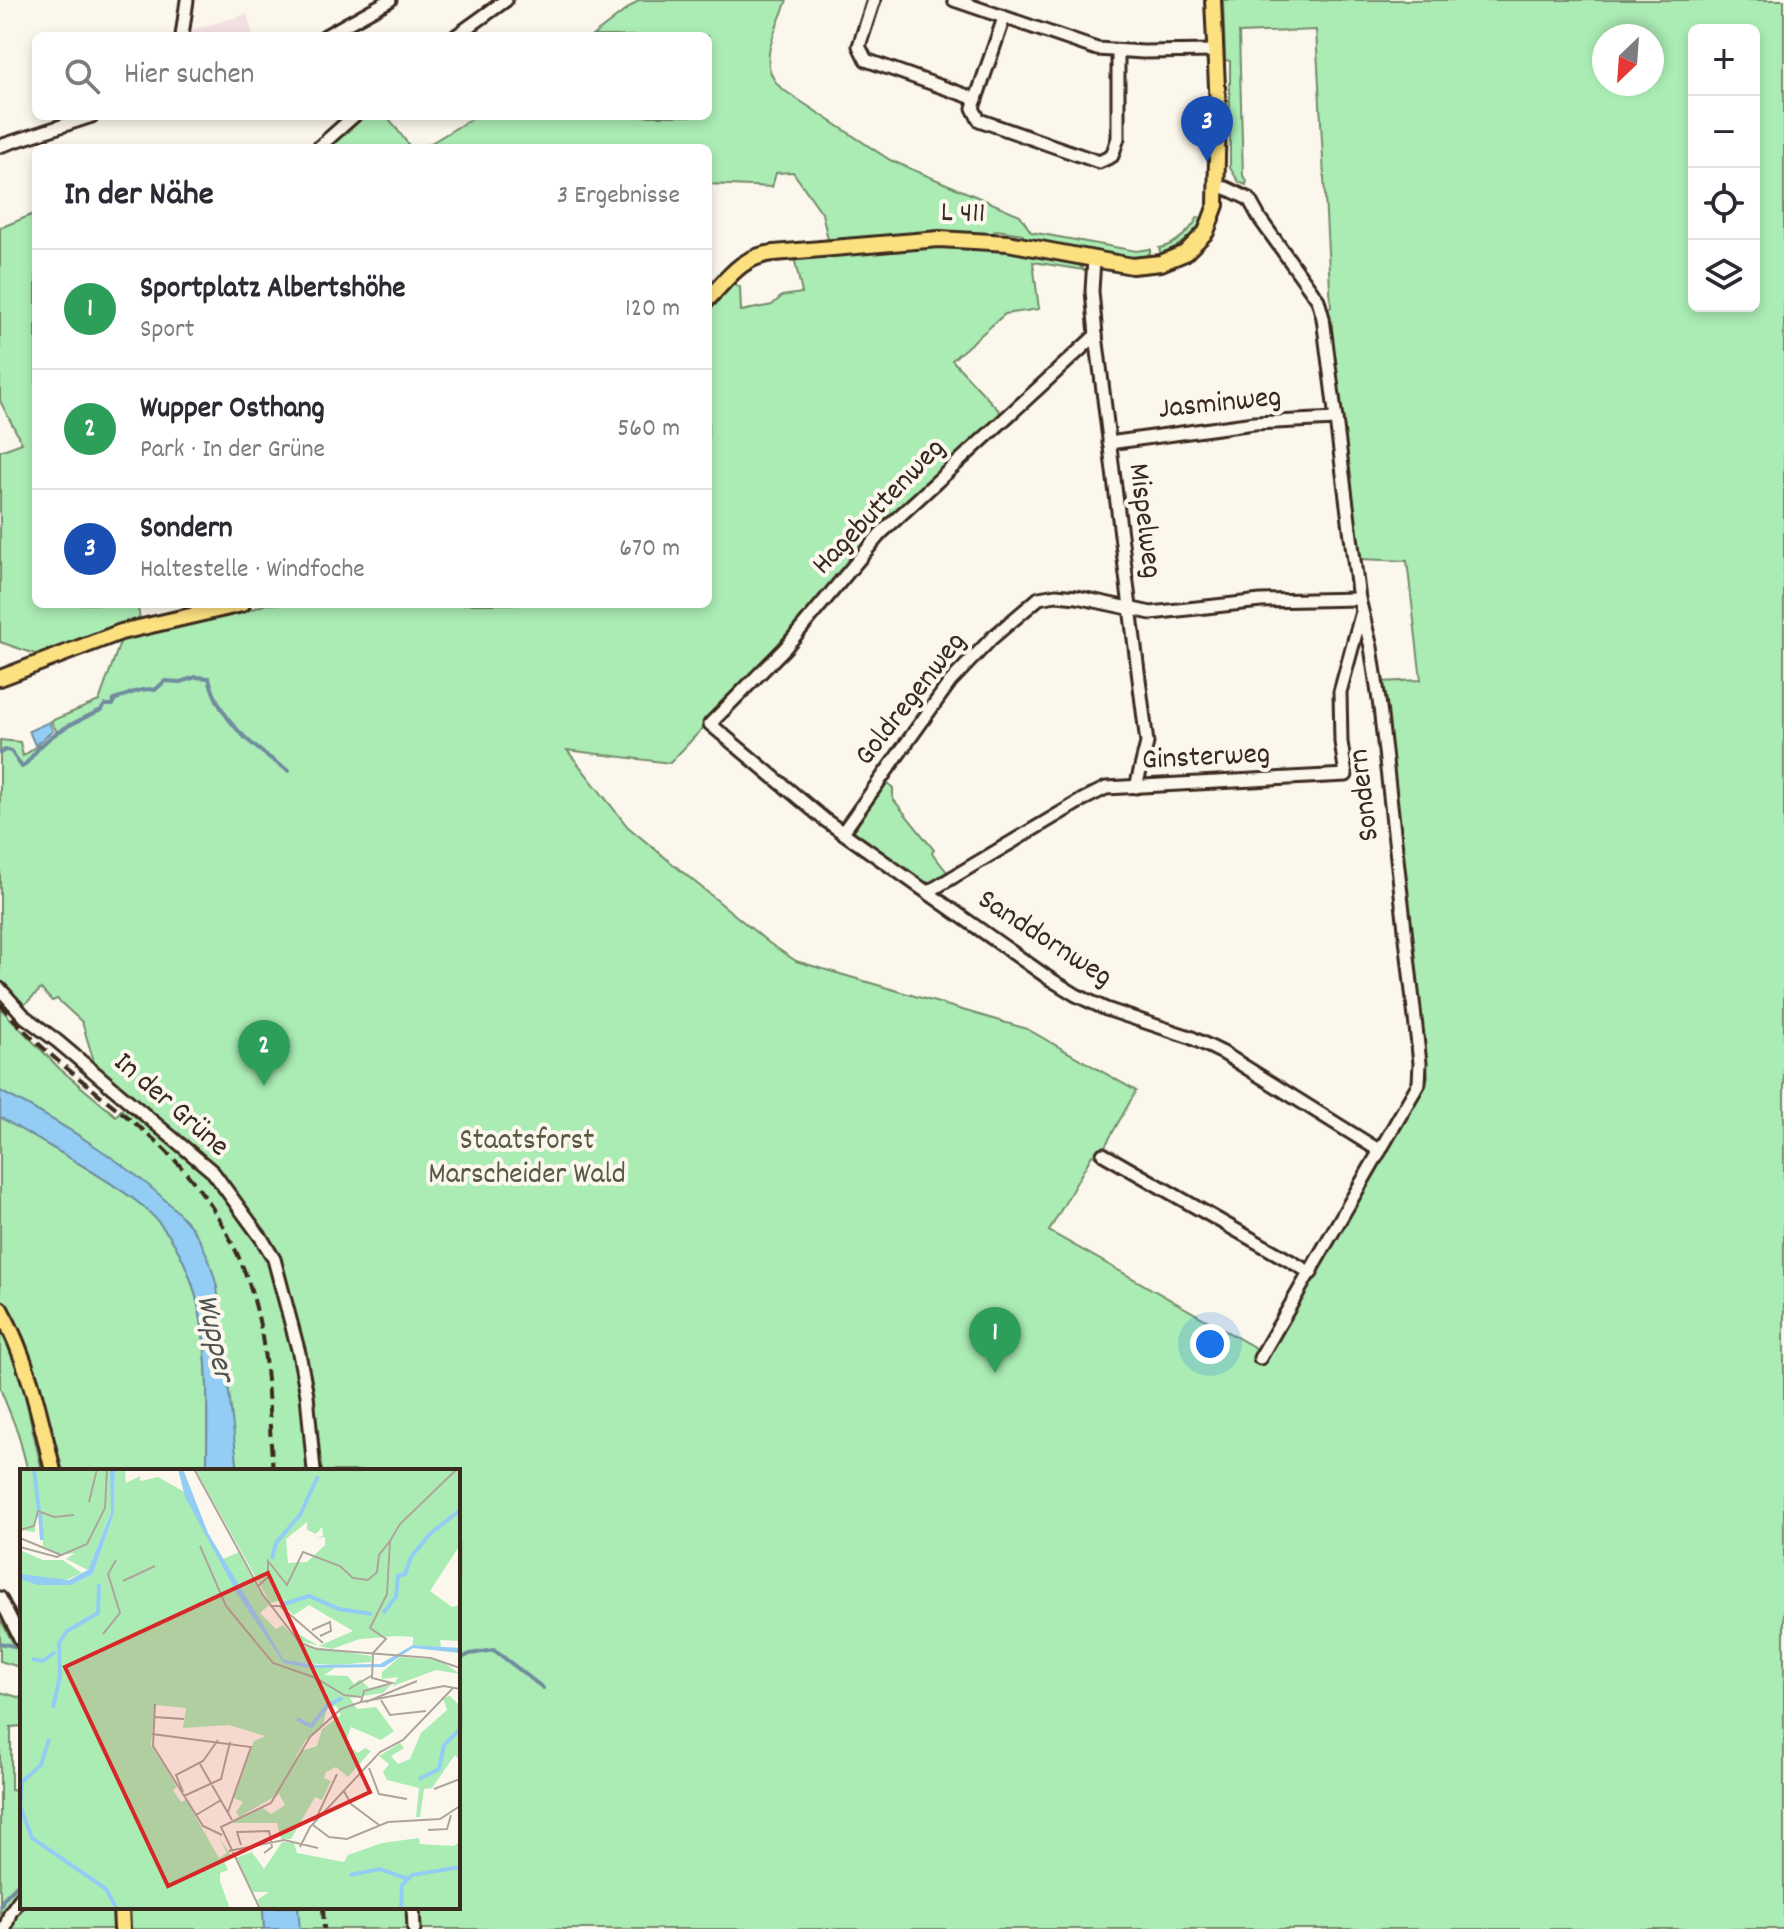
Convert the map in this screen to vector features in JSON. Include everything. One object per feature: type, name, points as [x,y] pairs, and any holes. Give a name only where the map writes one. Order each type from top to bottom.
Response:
[{"type":"main road","name":"L 411","points":[[712,295],[735,268],[756,256],[830,249],[955,239],[1008,243],[1143,266],[1170,261],[1185,253],[1199,241],[1210,225],[1216,205],[1213,0]]},
{"type":"main road","points":[[0,678],[121,632],[225,608]]},
{"type":"main road","points":[[0,1309],[28,1375],[52,1469]]},
{"type":"main road","points":[[121,1909],[122,1929]]},
{"type":"street","points":[[183,32],[187,0]]},
{"type":"street","points":[[332,32],[390,0]]},
{"type":"street","points":[[462,32],[506,0]]},
{"type":"street","points":[[874,0],[859,46],[866,60],[976,99]]},
{"type":"street","points":[[954,0],[1075,43],[1118,51],[1216,51]]},
{"type":"street","points":[[1004,18],[973,108],[979,120],[1099,162],[1112,156],[1118,138],[1118,51]]},
{"type":"street","points":[[0,146],[80,120]]},
{"type":"street","points":[[322,144],[350,120]]},
{"type":"street","name":"Sondern","points":[[1217,187],[1249,199],[1318,300],[1323,318],[1361,605],[1380,707],[1421,1075],[1260,1358]]},
{"type":"street","name":"Mispelweg","points":[[1094,259],[1092,291],[1096,335],[1147,743],[1136,787]]},
{"type":"street","name":"Hagebuttenweg","points":[[710,724],[785,648],[880,534],[1096,335]]},
{"type":"street","name":"Jasminweg","points":[[1109,443],[1254,423],[1336,419]]},
{"type":"street","name":"Goldregenweg","points":[[843,832],[950,682],[992,638],[1039,598],[1056,595],[1151,613],[1261,601],[1361,605]]},
{"type":"street","name":"Ginsterweg","points":[[928,892],[1106,788],[1346,775],[1341,742],[1340,692],[1356,642],[1361,605]]},
{"type":"street","name":"Sanddornweg","points":[[710,724],[825,820],[1076,995],[1106,1009],[1190,1037],[1223,1053],[1380,1151]]},
{"type":"street","name":"In der Grüne","points":[[0,989],[25,1017],[213,1172],[262,1239],[274,1259],[299,1353],[307,1395],[314,1469]]},
{"type":"street","points":[[1103,1154],[1311,1273]]},
{"type":"street","points":[[0,1598],[20,1638]]},
{"type":"street","points":[[5,1929],[10,1913],[20,1899]]},
{"type":"street","points":[[413,1909],[414,1929]]},
{"type":"shaded area","points":[[247,14],[252,32],[192,32]]},
{"type":"green space","points":[[639,0],[787,0],[770,46],[769,58],[774,79],[782,89],[890,160],[1020,215],[1031,232],[1136,251],[1150,249],[1150,253],[1144,257],[1132,257],[1024,238],[1022,234],[997,230],[989,235],[926,232],[829,244],[822,213],[793,172],[776,173],[772,187],[712,184],[712,144],[430,144],[469,120],[712,120],[712,32],[597,32]]},
{"type":"green space","name":"Staatsforst Marscheider Wald","points":[[1223,0],[1784,0],[1784,1929],[283,1929],[281,1909],[460,1909],[460,1469],[222,1469],[210,1315],[177,1229],[0,1091],[0,1008],[60,1069],[116,1116],[131,1097],[92,1065],[94,1062],[82,1022],[57,999],[52,1001],[41,989],[21,1008],[0,980],[0,740],[20,742],[23,756],[57,732],[51,721],[99,701],[121,640],[254,608],[712,608],[712,295],[717,299],[733,284],[740,287],[741,311],[772,305],[782,296],[802,293],[794,257],[918,247],[980,247],[1076,262],[1084,270],[1033,262],[1039,309],[1005,314],[952,360],[1003,415],[883,523],[733,696],[670,763],[567,750],[628,827],[769,943],[796,961],[1027,1029],[1136,1091],[1104,1148],[1097,1156],[1092,1155],[1049,1231],[1261,1351],[1267,1358],[1425,1087],[1428,1076],[1381,682],[1421,680],[1407,561],[1360,559],[1326,309],[1331,307],[1316,30],[1239,33],[1243,176],[1246,185],[1239,182],[1230,168],[1230,61],[1225,60]]},
{"type":"green space","points":[[357,120],[390,120],[408,144],[330,144]]},
{"type":"green space","points":[[32,215],[32,608],[138,608],[140,618],[35,654],[0,642],[0,451],[22,443],[0,401],[0,228]]},
{"type":"green space","points":[[1198,217],[1203,219],[1190,236],[1161,254],[1159,248],[1182,237]]},
{"type":"green space","points":[[886,781],[893,788],[893,799],[934,850],[932,853],[947,872],[932,882],[924,882],[854,831]]},
{"type":"green space","points":[[0,1117],[135,1200],[162,1225],[181,1255],[194,1289],[202,1324],[206,1361],[207,1469],[62,1469],[36,1370],[0,1298]]},
{"type":"green space","points":[[0,1325],[19,1369],[42,1469],[27,1469],[18,1433],[0,1388]]},
{"type":"green space","points":[[0,1619],[20,1655],[20,1667],[0,1661]]},
{"type":"green space","points":[[0,1692],[20,1697],[20,1726],[11,1727],[11,1790],[20,1791],[20,1909],[114,1909],[115,1929],[0,1929]]},
{"type":"green space","points":[[128,1909],[263,1909],[264,1929],[130,1929]]},
{"type":"water","points":[[49,722],[53,731],[35,745],[29,731]]},
{"type":"water","name":"Wupper","points":[[0,1091],[74,1132],[123,1166],[167,1202],[197,1236],[217,1287],[238,1469],[207,1469],[206,1361],[202,1324],[194,1289],[181,1255],[162,1225],[119,1189],[0,1117]]},
{"type":"water","points":[[263,1909],[298,1909],[300,1929],[264,1929]]},
{"type":"waterway","points":[[0,753],[11,751],[22,767],[52,736],[105,705],[113,705],[114,700],[140,691],[155,690],[165,681],[180,682],[196,677],[209,678],[221,707],[239,732],[289,771]]},
{"type":"waterway","points":[[0,1643],[14,1646]]},
{"type":"waterway","points":[[460,1659],[494,1650],[543,1688]]},
{"type":"waterway","points":[[0,1906],[20,1882]]},
{"type":"railway","points":[[0,1004],[54,1057],[172,1157],[192,1179],[224,1228],[248,1281],[262,1337],[273,1469]]},
{"type":"railway","points":[[323,1909],[324,1929]]},
{"type":"place","name":"Sondern","points":[[1207,162]]},
{"type":"place","name":"Wupper Osthang","points":[[264,1086]]},
{"type":"place","name":"Sportplatz Albertshöhe","points":[[995,1373]]}]
